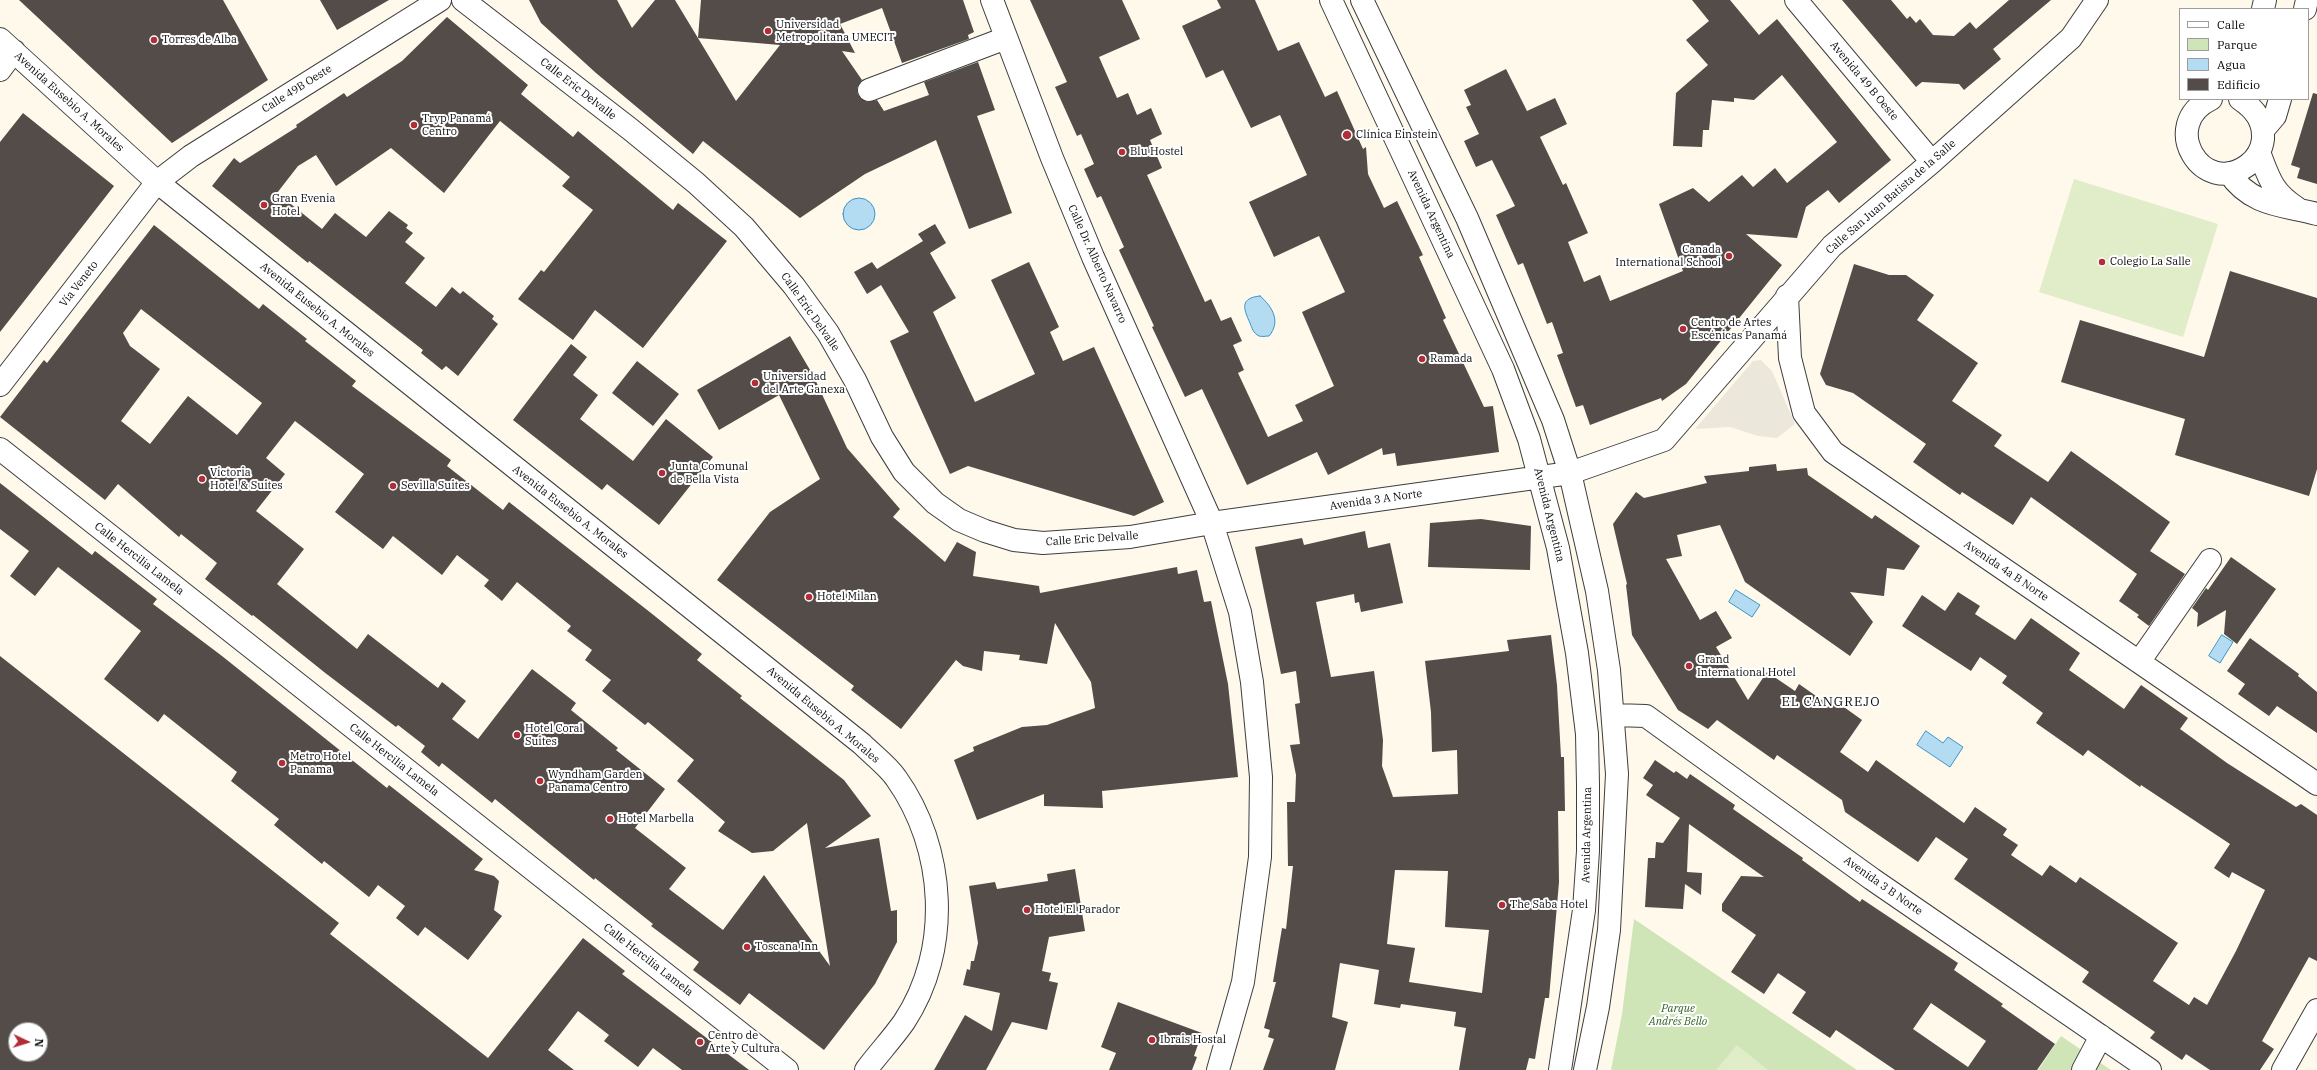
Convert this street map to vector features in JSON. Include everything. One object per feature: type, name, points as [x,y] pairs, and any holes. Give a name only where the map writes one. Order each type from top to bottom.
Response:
[{"type":"street","name":"Calle 49B Oeste","points":[[157,182],[191,156],[440,0]]},
{"type":"street","name":"Calle Eric Delvalle","points":[[463,0],[630,129],[696,183],[744,227],[794,286],[828,333],[855,380],[882,437],[904,472],[935,503],[959,520],[1014,540],[1043,543],[1130,537],[1212,523]]},
{"type":"street","name":"Calle Dr. Alberto Navarro","points":[[992,0],[1093,257],[1212,523],[1240,612],[1252,682],[1261,778],[1260,857],[1250,944],[1243,982],[1218,1070]]},
{"type":"street","name":"Avenida Argentina","points":[[1331,0],[1503,369],[1529,439],[1540,478],[1569,602],[1582,693],[1587,741],[1588,859],[1584,910],[1560,1070]]},
{"type":"street","points":[[1362,0],[1410,103],[1467,218],[1510,314],[1553,420],[1570,473],[1597,591],[1612,690],[1617,774],[1609,930],[1585,1070]]},
{"type":"street","name":"Avenida 49 B Oeste","points":[[1796,0],[1932,162]]},
{"type":"street","name":"Calle San Juan Batista de la Salle","points":[[1664,440],[1787,296],[1832,246],[1932,162],[2071,38],[2097,0]]},
{"type":"street","points":[[869,90],[1006,38]]},
{"type":"street","name":"Avenida Eusebio A. Morales","points":[[7,45],[157,182],[856,739],[896,778],[920,820],[933,865],[938,907],[936,943],[923,984],[904,1022],[866,1070]]},
{"type":"street","points":[[0,70],[7,45]]},
{"type":"street","points":[[1365,74],[1375,79],[1383,77],[1389,71],[1391,62]]},
{"type":"street","points":[[1382,110],[1393,98],[1402,98],[1410,103]]},
{"type":"street","points":[[2209,100],[2203,103],[2194,112],[2188,124],[2186,136],[2189,149],[2195,160],[2205,168],[2217,173],[2229,173],[2242,170],[2252,162],[2259,152],[2263,141],[2263,130],[2259,117],[2251,106],[2242,100]]},
{"type":"street","points":[[2263,130],[2275,116],[2280,100]]},
{"type":"street","points":[[2259,152],[2274,187],[2281,198],[2307,211]]},
{"type":"street","points":[[2229,173],[2236,184],[2256,198],[2275,206],[2307,211]]},
{"type":"street","name":"Vía Veneto","points":[[0,385],[157,182]]},
{"type":"street","name":"Avenida 4a B Norte","points":[[1787,296],[1790,354],[1804,413],[1833,452],[2317,784]]},
{"type":"street","points":[[1754,336],[1769,335],[1790,354]]},
{"type":"street","name":"Avenida 3 A Norte","points":[[1212,523],[1570,473],[1664,440]]},
{"type":"street","name":"Calle Hercilia Lamela","points":[[0,450],[787,1070]]},
{"type":"street","points":[[2139,662],[2210,560]]},
{"type":"street","points":[[1582,693],[1612,690]]},
{"type":"street","name":"Avenida 3 B Norte","points":[[1614,715],[1646,716],[1866,875],[2150,1070]]},
{"type":"street","points":[[2284,1070],[2317,1010]]},
{"type":"street","points":[[2083,1070],[2101,1036]]},
{"type":"green space","points":[[2074,179],[2218,224],[2183,337],[2039,292]]},
{"type":"green space","name":"Parque Andrés Bello","points":[[1634,919],[1857,1070],[1611,1070],[1622,1014]]},
{"type":"green space","points":[[2061,1036],[2111,1070],[2038,1070]]},
{"type":"green space","points":[[1737,1045],[1768,1070],[1716,1070]]},
{"type":"shaded area","points":[[1761,360],[1772,371],[1795,424],[1777,438],[1758,436],[1730,427],[1695,429],[1753,361]]},
{"type":"water","points":[[856,198],[862,198],[872,205],[875,214],[874,220],[868,227],[862,230],[856,230],[846,223],[843,217],[843,211],[850,201]]},
{"type":"water","points":[[1260,296],[1269,305],[1274,315],[1275,320],[1273,331],[1269,336],[1259,336],[1255,333],[1246,313],[1246,301]]},
{"type":"water","points":[[1736,590],[1760,605],[1752,617],[1729,602]]},
{"type":"water","points":[[2222,635],[2233,642],[2220,663],[2209,656]]},
{"type":"water","points":[[1926,731],[1943,743],[1948,737],[1963,747],[1950,767],[1917,745]]},
{"type":"building","name":"Torres de Alba","points":[[19,0],[223,0],[268,80],[172,143]]},
{"type":"building","points":[[320,0],[389,0],[337,30]]},
{"type":"building","points":[[529,0],[617,0],[632,28],[655,0],[675,0],[736,101],[780,45],[698,38],[701,0],[963,0],[974,32],[968,35],[969,39],[902,63],[882,8],[840,24],[855,53],[842,51],[862,80],[857,88],[858,95],[867,102],[877,100],[884,111],[929,95],[924,82],[978,62],[995,110],[977,116],[1012,213],[969,229],[936,140],[865,174],[800,218],[703,141],[693,154],[596,73],[541,23]]},
{"type":"building","points":[[1030,0],[1122,0],[1140,39],[1099,57],[1117,98],[1128,93],[1137,115],[1151,108],[1162,134],[1150,140],[1162,168],[1147,175],[1205,302],[1211,299],[1221,321],[1231,317],[1242,341],[1233,345],[1244,370],[1238,373],[1268,437],[1303,421],[1295,405],[1334,386],[1302,312],[1345,292],[1319,236],[1274,257],[1249,202],[1307,175],[1280,115],[1251,128],[1223,70],[1206,78],[1182,26],[1221,8],[1217,0],[1255,0],[1278,51],[1299,42],[1325,97],[1337,91],[1363,149],[1366,147],[1368,174],[1384,208],[1397,201],[1423,255],[1419,257],[1446,318],[1443,320],[1484,407],[1493,406],[1499,452],[1397,466],[1395,453],[1383,455],[1382,448],[1328,475],[1317,452],[1247,485],[1202,389],[1185,397],[1152,327],[1154,326],[1119,250],[1124,247],[1101,196],[1097,198],[1084,169],[1094,164],[1081,134],[1077,136],[1055,87],[1067,82]]},
{"type":"building","points":[[1692,0],[1730,0],[1759,35],[1777,19],[1891,160],[1839,203],[1828,190],[1806,207],[1797,238],[1746,234],[1782,265],[1686,384],[1662,401],[1661,398],[1590,425],[1583,405],[1576,407],[1557,355],[1563,353],[1552,322],[1547,324],[1523,263],[1518,265],[1496,215],[1515,206],[1492,160],[1476,167],[1464,141],[1479,134],[1466,107],[1471,105],[1464,90],[1506,69],[1527,111],[1555,98],[1567,124],[1540,137],[1563,185],[1566,183],[1588,233],[1568,242],[1584,282],[1600,275],[1610,301],[1683,271],[1659,204],[1693,188],[1709,202],[1742,175],[1753,187],[1775,168],[1787,183],[1837,142],[1782,75],[1754,100],[1734,98],[1734,102],[1712,100],[1709,130],[1703,130],[1702,147],[1673,146],[1676,93],[1708,65],[1686,40],[1709,21]]},
{"type":"building","points":[[1842,0],[1891,0],[1907,19],[1910,16],[1916,23],[1920,19],[1933,35],[1954,36],[1970,22],[1976,29],[2009,0],[2051,0],[1993,49],[2001,59],[1964,90],[1959,84],[1922,82],[1916,87]]},
{"type":"building","points":[[447,17],[528,85],[521,94],[573,137],[578,131],[673,210],[678,203],[727,241],[643,348],[595,310],[573,340],[518,299],[541,270],[544,272],[593,210],[562,186],[570,177],[500,121],[444,193],[391,148],[336,186],[316,155],[298,166],[277,193],[322,229],[335,213],[366,237],[389,211],[408,225],[406,228],[413,233],[405,242],[425,258],[405,283],[436,307],[452,287],[460,294],[463,291],[494,316],[492,319],[498,324],[458,376],[446,366],[442,370],[421,353],[423,350],[309,261],[308,263],[212,186],[234,158],[240,163],[297,127],[296,125],[344,93],[347,97],[402,61]]},
{"type":"building","points":[[2313,93],[2317,94],[2317,184],[2297,178],[2300,168],[2291,165]]},
{"type":"building","points":[[23,113],[114,186],[0,332],[0,142]]},
{"type":"building","points":[[935,224],[946,243],[930,253],[956,298],[933,312],[975,402],[1035,374],[991,280],[1029,262],[1059,327],[1050,332],[1063,361],[1094,347],[1164,502],[1134,516],[968,466],[950,474],[890,341],[909,332],[881,285],[867,294],[854,272],[872,262],[877,269],[923,241],[918,234]]},
{"type":"building","points":[[154,225],[259,309],[263,304],[307,339],[305,341],[356,381],[352,386],[451,460],[447,466],[503,510],[509,502],[702,654],[697,660],[742,696],[740,698],[844,780],[871,816],[825,848],[879,838],[891,911],[897,910],[897,942],[875,984],[824,1050],[749,993],[740,1005],[693,970],[699,962],[651,926],[653,924],[595,878],[594,880],[495,799],[492,803],[442,763],[439,767],[421,752],[425,746],[398,725],[396,727],[205,579],[217,563],[181,534],[179,537],[118,484],[105,500],[0,417],[44,360],[47,363]],"holes":[[[141,309],[262,403],[237,435],[188,396],[150,444],[121,421],[160,369],[130,346],[123,333]],[[295,421],[364,474],[335,512],[383,549],[393,536],[442,575],[457,555],[489,580],[484,586],[502,601],[517,582],[571,626],[567,631],[592,650],[585,660],[611,680],[602,691],[645,725],[648,722],[694,760],[677,781],[725,822],[718,831],[752,853],[773,851],[807,823],[830,966],[764,875],[723,930],[669,889],[686,868],[635,828],[665,789],[616,750],[618,748],[571,710],[576,703],[532,669],[478,739],[452,719],[466,701],[442,682],[438,688],[368,634],[357,649],[277,584],[304,549],[256,511],[285,474],[266,458]]]},
{"type":"building","points":[[1854,264],[1889,275],[1906,275],[1934,295],[1917,320],[1978,363],[1952,401],[2002,435],[1994,446],[2048,482],[2071,451],[2170,522],[2150,551],[2185,574],[2149,626],[2137,617],[2139,615],[2119,601],[2137,574],[2031,497],[2013,525],[1962,492],[1960,495],[1913,462],[1926,444],[1853,393],[1826,385],[1820,374]]},
{"type":"building","points":[[2230,271],[2317,298],[2317,469],[2309,496],[2175,455],[2185,419],[2061,382],[2080,320],[2204,357]]},
{"type":"building","points":[[790,336],[813,375],[847,448],[900,509],[893,517],[945,562],[957,542],[976,552],[973,576],[1039,586],[1040,593],[1177,567],[1178,574],[1197,570],[1204,602],[1211,601],[1228,684],[1238,777],[1102,791],[1103,808],[1044,806],[1044,794],[977,820],[954,760],[974,751],[973,747],[1022,727],[1047,725],[1095,708],[1091,682],[1055,623],[1047,664],[1019,660],[1020,655],[984,651],[982,671],[963,666],[956,660],[901,729],[851,690],[854,686],[717,580],[770,512],[820,479],[779,395],[719,430],[697,390]]},
{"type":"building","points":[[571,344],[587,357],[573,375],[598,395],[580,419],[633,461],[666,419],[713,457],[659,525],[607,484],[602,490],[513,420]]},
{"type":"building","points":[[637,361],[679,394],[653,426],[612,393]]},
{"type":"building","points":[[1776,464],[1777,471],[1807,468],[1808,475],[1872,519],[1875,515],[1920,546],[1904,570],[1887,568],[1884,596],[1850,592],[1873,622],[1850,656],[1745,582],[1720,525],[1677,535],[1682,556],[1666,559],[1700,620],[1716,611],[1732,638],[1716,647],[1748,700],[1767,672],[1795,691],[1799,684],[1826,703],[1830,697],[1862,720],[1840,752],[1868,772],[1876,760],[1964,823],[1975,807],[2007,829],[2003,835],[2018,845],[2011,855],[2042,876],[2050,865],[2076,883],[2080,877],[2178,943],[2153,981],[2189,1005],[2194,997],[2207,1005],[2236,951],[2265,890],[2232,872],[2229,878],[2214,868],[2230,844],[2141,785],[2140,787],[2088,750],[2083,756],[2036,723],[2043,713],[2002,683],[2007,676],[1980,657],[1971,671],[1902,626],[1922,595],[1945,611],[1958,592],[1980,606],[1975,614],[2015,640],[2031,618],[2080,653],[2069,670],[2124,709],[2141,685],[2188,718],[2180,729],[2227,763],[2296,807],[2301,804],[2317,815],[2317,961],[2309,957],[2262,1041],[2274,1049],[2260,1070],[2210,1070],[2186,1054],[2182,1060],[2150,1038],[2155,1032],[2082,982],[2089,972],[1954,879],[1968,859],[1936,837],[1918,862],[1845,812],[1842,800],[1777,755],[1774,760],[1717,720],[1708,729],[1678,710],[1632,635],[1627,584],[1613,524],[1636,492],[1644,498],[1707,483],[1704,476],[1749,471],[1749,467]]},
{"type":"building","points":[[0,483],[92,555],[95,551],[157,599],[153,604],[222,656],[387,788],[389,785],[483,859],[474,870],[494,876],[499,881],[494,910],[502,916],[468,960],[425,927],[418,936],[396,918],[405,906],[378,885],[369,897],[324,861],[322,864],[274,825],[279,819],[231,781],[237,772],[164,714],[158,722],[104,679],[141,631],[58,567],[35,596],[10,576],[29,551],[0,529]]},
{"type":"building","points":[[1481,519],[1531,526],[1530,570],[1428,567],[1430,523]]},
{"type":"building","points":[[1365,531],[1368,548],[1390,543],[1403,603],[1361,612],[1359,602],[1355,603],[1354,594],[1316,602],[1331,677],[1374,671],[1383,740],[1382,766],[1393,797],[1458,794],[1457,750],[1432,752],[1431,712],[1425,661],[1509,651],[1507,640],[1551,635],[1557,685],[1561,757],[1564,757],[1565,811],[1558,811],[1559,882],[1549,998],[1545,998],[1535,1059],[1529,1058],[1526,1070],[1459,1070],[1466,1028],[1454,1026],[1456,1012],[1401,1004],[1400,1008],[1374,1004],[1379,970],[1340,963],[1332,1017],[1348,1022],[1335,1070],[1263,1070],[1274,1039],[1268,1037],[1270,1030],[1264,1028],[1276,982],[1273,982],[1282,928],[1286,929],[1293,866],[1288,866],[1287,802],[1295,802],[1296,775],[1290,745],[1300,744],[1295,704],[1300,703],[1296,671],[1281,674],[1255,547],[1302,538],[1304,545]],"holes":[[[1395,870],[1448,871],[1445,927],[1489,930],[1482,993],[1409,982],[1415,948],[1387,944]]]},
{"type":"building","points":[[2231,557],[2276,589],[2237,644],[2224,634],[2226,610],[2197,627],[2198,613],[2192,608],[2206,588],[2208,590]]},
{"type":"building","points":[[2250,638],[2299,674],[2298,676],[2317,692],[2317,733],[2277,706],[2269,716],[2238,694],[2245,684],[2227,671]]},
{"type":"building","points":[[0,656],[339,923],[330,934],[488,1058],[583,938],[625,971],[622,974],[749,1070],[682,1070],[653,1048],[638,1067],[604,1041],[609,1035],[578,1011],[548,1050],[574,1070],[0,1070]]},
{"type":"building","points":[[1655,760],[1674,773],[1676,771],[1687,779],[1690,774],[1735,805],[1733,809],[1803,858],[1802,860],[1860,902],[1862,899],[1958,963],[1954,970],[2003,1004],[2001,1006],[2055,1044],[2037,1070],[1895,1070],[1836,1030],[1830,1038],[1792,1013],[1806,992],[1778,973],[1764,994],[1731,972],[1756,935],[1722,911],[1722,904],[1741,876],[1764,877],[1689,824],[1687,872],[1702,873],[1701,895],[1685,884],[1683,909],[1645,907],[1648,858],[1655,858],[1656,842],[1663,843],[1680,818],[1646,795],[1653,785],[1643,778]],"holes":[[[1931,1003],[1986,1041],[1968,1067],[1913,1029]]]},
{"type":"building","points":[[1075,869],[1085,931],[1049,937],[1042,971],[1051,973],[1049,981],[1058,983],[1047,1030],[1012,1022],[986,1070],[934,1070],[965,1015],[992,1031],[1000,993],[963,985],[967,969],[970,970],[971,961],[974,961],[978,943],[969,886],[995,882],[997,889],[1048,881],[1047,874]]},
{"type":"building","name":"Ibrais Hostal","points":[[1118,1002],[1202,1033],[1194,1056],[1197,1057],[1192,1070],[1109,1070],[1116,1053],[1101,1047]]},
{"type":"place","name":"Universidad Metropolitana UMECIT","points":[[768,31]]},
{"type":"place","name":"Torres de Alba","points":[[154,40]]},
{"type":"place","name":"Tryp Panamá Centro","points":[[414,125]]},
{"type":"place","name":"Clínica Einstein","points":[[1347,135]]},
{"type":"place","name":"Blu Hostel","points":[[1122,152]]},
{"type":"place","name":"Gran Evenia Hotel","points":[[264,205]]},
{"type":"place","name":"Canada International School","points":[[1729,256]]},
{"type":"place","name":"Colegio La Salle","points":[[2102,262]]},
{"type":"place","name":"Centro de Artes Escénicas Panamá","points":[[1683,329]]},
{"type":"place","name":"Ramada","points":[[1422,359]]},
{"type":"place","name":"Universidad del Arte Ganexa","points":[[755,383]]},
{"type":"place","name":"Junta Comunal de Bella Vista","points":[[662,473]]},
{"type":"place","name":"Victoria Hotel & Suites","points":[[202,479]]},
{"type":"place","name":"Sevilla Suites","points":[[393,486]]},
{"type":"place","name":"Hotel Milan","points":[[809,597]]},
{"type":"place","name":"Grand International Hotel","points":[[1689,666]]},
{"type":"place","name":"Hotel Coral Suites","points":[[517,735]]},
{"type":"place","name":"Metro Hotel Panama","points":[[282,763]]},
{"type":"place","name":"Wyndham Garden Panama Centro","points":[[540,781]]},
{"type":"place","name":"Hotel Marbella","points":[[610,819]]},
{"type":"place","name":"The Saba Hotel","points":[[1502,905]]},
{"type":"place","name":"Hotel El Parador","points":[[1027,910]]},
{"type":"place","name":"Toscana Inn","points":[[747,947]]},
{"type":"place","name":"Ibrais Hostal","points":[[1152,1040]]},
{"type":"place","name":"Centro de Arte y Cultura","points":[[700,1042]]},
{"type":"district","name":"EL CANGREJO","points":[[1831,702]]}]
